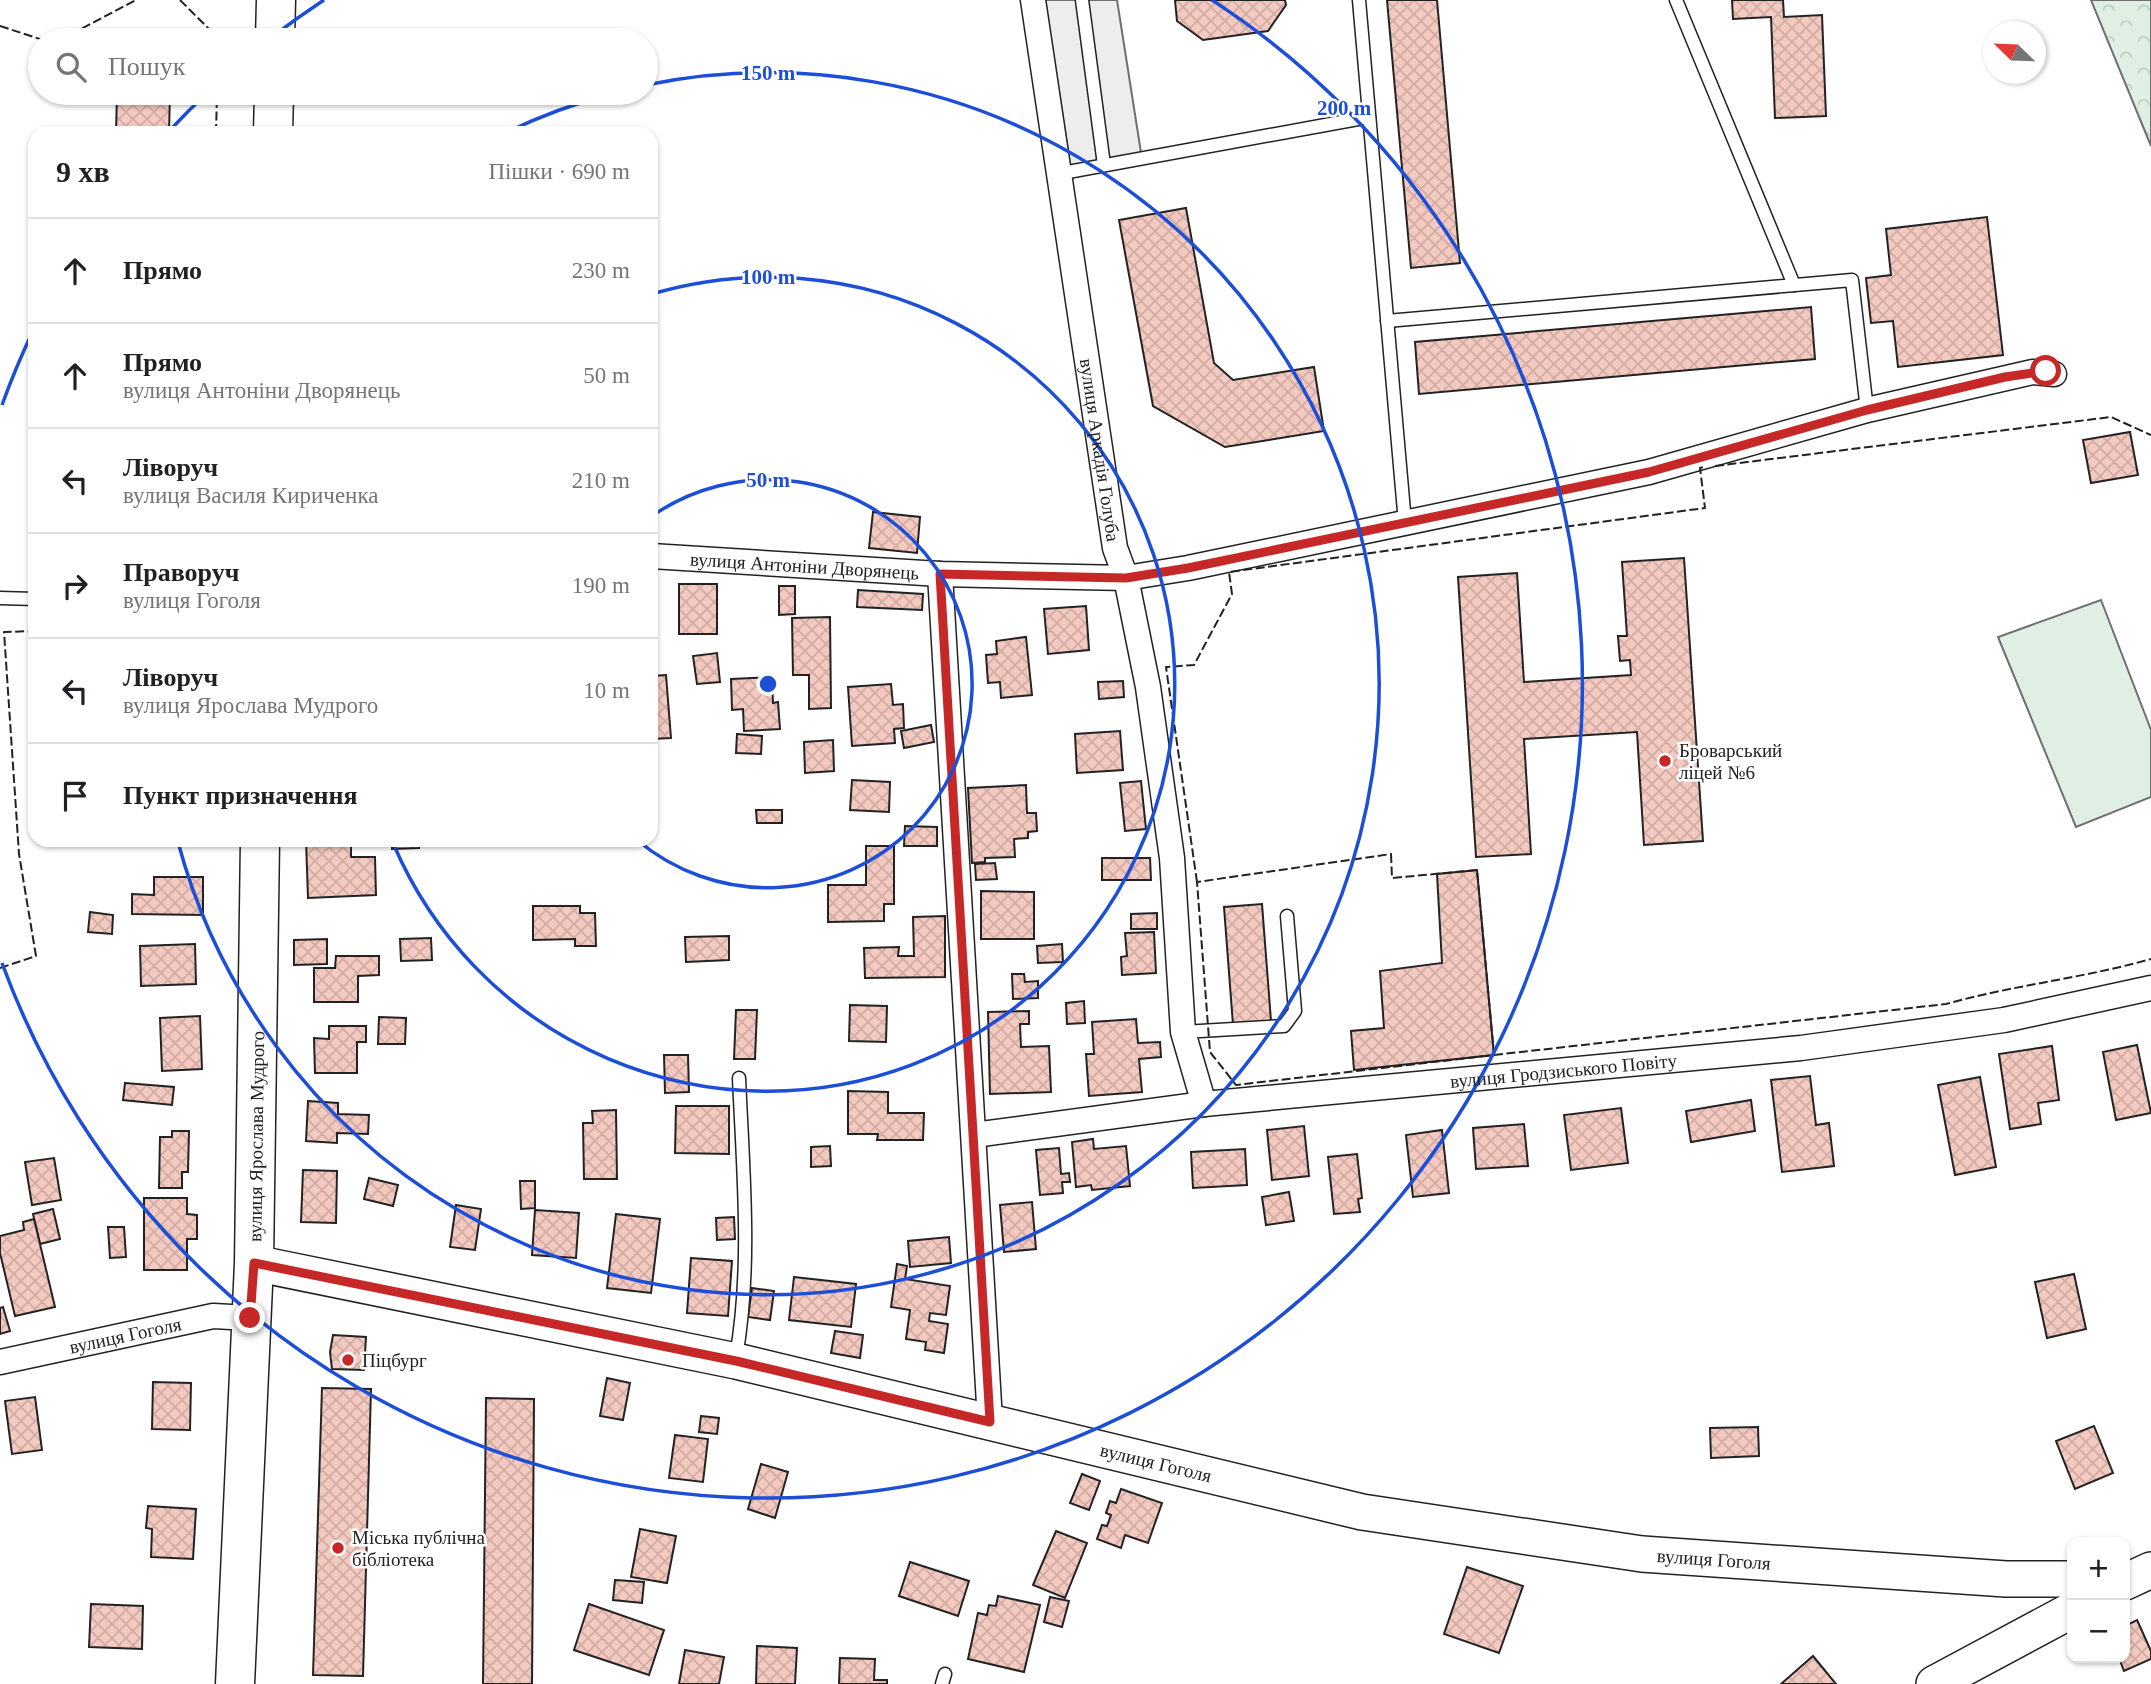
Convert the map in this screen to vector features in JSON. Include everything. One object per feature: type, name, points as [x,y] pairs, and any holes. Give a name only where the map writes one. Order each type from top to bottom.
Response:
[{"type":"main road","points":[[275,28],[276,0]]},
{"type":"main road","points":[[273,126],[274,105]]},
{"type":"main road","name":"вулиця Ярослава Мудрого","points":[[235,1684],[254,1263],[260,847]]},
{"type":"street","name":"вулиця Аркадія Голуба","points":[[1033,0],[1115,548],[1126,578],[1148,687],[1172,858],[1183,1032],[1204,1104]]},
{"type":"street","name":"вулиця Антоніни Дворянець","points":[[658,556],[940,574],[1126,578],[1188,568],[1649,472],[1867,410],[2033,372],[2054,374]]},
{"type":"street","points":[[940,574],[990,1422]]},
{"type":"street","name":"вулиця Гродзиського Повіту","points":[[974,1135],[1204,1104],[1801,1048],[2004,1020],[2151,988]]},
{"type":"street","name":"вулиця Гоголя","points":[[254,1263],[736,1361],[1362,1512],[1642,1555],[2006,1579],[2067,1579]]},
{"type":"street","name":"вулиця Гоголя","points":[[0,1362],[213,1316],[250,1318]]},
{"type":"street","points":[[1934,1684],[2067,1613]]},
{"type":"lane","points":[[1082,0],[1104,165]]},
{"type":"lane","points":[[1359,0],[1405,523]]},
{"type":"lane","points":[[1676,0],[1794,285]]},
{"type":"lane","points":[[1057,174],[1369,117]]},
{"type":"lane","points":[[1387,321],[1853,280],[1867,410]]},
{"type":"lane","points":[[0,598],[28,599]]},
{"type":"lane","points":[[1183,1032],[1284,1026],[1295,1011],[1287,916]]},
{"type":"lane","points":[[736,1361],[740,1337],[746,1229],[739,1078]]},
{"type":"green space","points":[[2091,0],[2151,0],[2151,146]]},
{"type":"green space","points":[[2101,600],[2151,730],[2151,797],[2076,827],[1998,637]]},
{"type":"shaded area","points":[[1045,0],[1117,0],[1142,159],[1071,171]]},
{"type":"building","points":[[1175,0],[1285,0],[1286,5],[1268,31],[1203,40],[1177,21]]},
{"type":"building","points":[[1387,0],[1437,0],[1460,263],[1411,268]]},
{"type":"building","points":[[1732,0],[1783,0],[1784,17],[1822,15],[1826,116],[1775,118],[1771,17],[1733,19]]},
{"type":"building","points":[[117,105],[170,105],[169,126],[116,126]]},
{"type":"building","points":[[1186,208],[1214,363],[1233,380],[1314,367],[1324,431],[1225,447],[1153,406],[1119,220]]},
{"type":"building","points":[[1987,217],[2003,355],[1898,367],[1893,321],[1871,323],[1866,278],[1891,275],[1886,229]]},
{"type":"building","points":[[1811,307],[1815,359],[1419,394],[1415,342]]},
{"type":"building","points":[[2130,432],[2138,475],[2091,483],[2083,440]]},
{"type":"building","points":[[873,512],[920,517],[917,553],[869,548]]},
{"type":"building","points":[[1684,558],[1703,841],[1644,845],[1637,732],[1524,739],[1531,854],[1476,857],[1458,577],[1517,573],[1524,682],[1631,675],[1630,660],[1620,661],[1618,636],[1627,636],[1622,562]]},
{"type":"building","points":[[679,584],[717,584],[717,634],[679,634]]},
{"type":"building","points":[[779,586],[795,586],[795,614],[779,615]]},
{"type":"building","points":[[858,590],[923,594],[922,610],[857,607]]},
{"type":"building","points":[[1086,606],[1089,650],[1048,654],[1044,609]]},
{"type":"building","points":[[830,617],[831,708],[809,709],[809,675],[793,675],[792,618]]},
{"type":"building","points":[[1026,637],[1032,695],[1001,698],[1000,682],[988,683],[986,655],[997,654],[996,641]]},
{"type":"building","points":[[717,653],[720,682],[697,684],[693,656]]},
{"type":"building","points":[[666,675],[671,738],[658,739],[658,676]]},
{"type":"building","points":[[772,677],[773,703],[778,702],[780,729],[744,731],[743,709],[732,710],[731,679]]},
{"type":"building","points":[[1123,681],[1124,697],[1099,699],[1098,682]]},
{"type":"building","points":[[891,684],[893,705],[903,704],[904,728],[894,729],[895,743],[852,746],[848,687]]},
{"type":"building","points":[[931,725],[934,742],[904,748],[901,731]]},
{"type":"building","points":[[1120,731],[1123,770],[1077,773],[1075,734]]},
{"type":"building","points":[[737,734],[762,736],[761,754],[736,753]]},
{"type":"building","points":[[833,740],[834,771],[805,773],[804,742]]},
{"type":"building","points":[[852,780],[890,782],[889,812],[850,810]]},
{"type":"building","points":[[1141,781],[1146,829],[1125,831],[1120,783]]},
{"type":"building","points":[[1026,785],[1027,813],[1036,813],[1037,831],[1028,832],[1028,838],[1014,839],[1015,857],[985,858],[985,862],[972,863],[968,788]]},
{"type":"building","points":[[756,810],[782,810],[782,823],[757,823]]},
{"type":"building","points":[[905,826],[937,827],[937,846],[904,846]]},
{"type":"building","points":[[866,846],[894,846],[894,904],[884,904],[884,921],[828,922],[828,885],[866,885]]},
{"type":"building","points":[[306,847],[351,847],[351,857],[375,857],[376,895],[308,898]]},
{"type":"building","points":[[392,847],[419,847],[419,848]]},
{"type":"building","points":[[1102,858],[1150,858],[1151,880],[1102,880]]},
{"type":"building","points":[[995,863],[997,879],[976,880],[975,864]]},
{"type":"building","points":[[1477,870],[1494,1055],[1354,1070],[1351,1031],[1384,1028],[1380,971],[1442,963],[1437,874]]},
{"type":"building","points":[[154,877],[203,877],[203,915],[132,914],[132,894],[154,895]]},
{"type":"building","points":[[981,891],[1034,892],[1034,939],[981,939]]},
{"type":"building","points":[[1262,904],[1271,1021],[1233,1025],[1224,907]]},
{"type":"building","points":[[533,906],[580,906],[580,913],[595,913],[596,946],[575,946],[575,939],[533,940]]},
{"type":"building","points":[[90,912],[113,915],[112,934],[88,932]]},
{"type":"building","points":[[1157,913],[1157,929],[1131,929],[1131,914]]},
{"type":"building","points":[[945,916],[945,977],[865,978],[864,948],[899,947],[898,956],[914,956],[913,917]]},
{"type":"building","points":[[1154,932],[1156,973],[1122,975],[1121,957],[1127,956],[1125,933]]},
{"type":"building","points":[[729,936],[729,960],[686,962],[685,937]]},
{"type":"building","points":[[431,938],[432,960],[401,961],[400,939]]},
{"type":"building","points":[[327,939],[327,964],[294,965],[294,940]]},
{"type":"building","points":[[195,944],[196,984],[141,986],[140,946]]},
{"type":"building","points":[[1062,944],[1063,962],[1038,963],[1037,946]]},
{"type":"building","points":[[336,956],[379,956],[379,975],[358,976],[358,1002],[314,1002],[314,968],[335,968]]},
{"type":"building","points":[[1012,974],[1024,974],[1025,982],[1038,981],[1038,998],[1013,999]]},
{"type":"building","points":[[1084,1001],[1085,1023],[1067,1024],[1066,1003]]},
{"type":"building","points":[[850,1005],[887,1006],[886,1042],[849,1041]]},
{"type":"building","points":[[736,1010],[757,1010],[755,1059],[734,1059]]},
{"type":"building","points":[[1029,1011],[1029,1024],[1020,1024],[1021,1047],[1049,1046],[1051,1092],[990,1094],[988,1012]]},
{"type":"building","points":[[200,1016],[202,1069],[162,1071],[160,1018]]},
{"type":"building","points":[[379,1017],[406,1018],[405,1044],[378,1044]]},
{"type":"building","points":[[1136,1019],[1138,1043],[1160,1042],[1161,1057],[1139,1059],[1142,1092],[1089,1096],[1086,1054],[1094,1054],[1092,1022]]},
{"type":"building","points":[[329,1026],[366,1026],[366,1042],[357,1042],[357,1073],[315,1073],[314,1038],[329,1039]]},
{"type":"building","points":[[2137,1045],[2151,1113],[2116,1120],[2103,1052]]},
{"type":"building","points":[[2052,1046],[2059,1100],[2038,1103],[2041,1124],[2010,1129],[1999,1054]]},
{"type":"building","points":[[664,1055],[688,1055],[689,1092],[665,1093]]},
{"type":"building","points":[[1810,1076],[1816,1125],[1829,1123],[1834,1166],[1782,1172],[1771,1080]]},
{"type":"building","points":[[1980,1077],[1996,1167],[1955,1175],[1938,1085]]},
{"type":"building","points":[[125,1083],[174,1087],[172,1105],[123,1100]]},
{"type":"building","points":[[848,1091],[888,1092],[888,1113],[924,1113],[923,1140],[877,1140],[878,1134],[848,1134]]},
{"type":"building","points":[[1751,1100],[1755,1131],[1691,1142],[1686,1111]]},
{"type":"building","points":[[308,1101],[338,1103],[338,1114],[369,1115],[368,1134],[337,1133],[337,1143],[306,1141]]},
{"type":"building","points":[[676,1106],[729,1106],[729,1154],[675,1153]]},
{"type":"building","points":[[1621,1108],[1628,1163],[1571,1170],[1564,1115]]},
{"type":"building","points":[[616,1110],[617,1179],[584,1179],[583,1123],[593,1123],[592,1111]]},
{"type":"building","points":[[1524,1124],[1528,1166],[1476,1169],[1473,1128]]},
{"type":"building","points":[[1304,1126],[1309,1176],[1272,1180],[1267,1130]]},
{"type":"building","points":[[1442,1130],[1449,1193],[1413,1197],[1406,1135]]},
{"type":"building","points":[[172,1131],[189,1131],[188,1172],[182,1172],[182,1188],[159,1188],[160,1137],[172,1137]]},
{"type":"building","points":[[1093,1139],[1094,1149],[1126,1146],[1130,1186],[1092,1190],[1091,1185],[1076,1187],[1072,1142]]},
{"type":"building","points":[[830,1146],[831,1166],[811,1167],[811,1147]]},
{"type":"building","points":[[1059,1148],[1061,1174],[1069,1173],[1070,1182],[1062,1182],[1063,1193],[1040,1195],[1036,1150]]},
{"type":"building","points":[[1245,1149],[1247,1185],[1193,1188],[1191,1152]]},
{"type":"building","points":[[1357,1154],[1362,1198],[1358,1199],[1360,1212],[1334,1214],[1328,1157]]},
{"type":"building","points":[[54,1158],[61,1200],[32,1205],[25,1162]]},
{"type":"building","points":[[303,1170],[337,1171],[336,1223],[301,1222]]},
{"type":"building","points":[[369,1178],[398,1185],[393,1206],[364,1199]]},
{"type":"building","points":[[520,1181],[535,1181],[535,1208],[521,1209]]},
{"type":"building","points":[[1289,1192],[1294,1221],[1266,1225],[1262,1197]]},
{"type":"building","points":[[144,1198],[187,1198],[187,1214],[197,1215],[197,1239],[187,1239],[187,1270],[144,1270]]},
{"type":"building","points":[[1032,1202],[1036,1249],[1004,1252],[1000,1205]]},
{"type":"building","points":[[456,1205],[481,1209],[475,1250],[450,1247]]},
{"type":"building","points":[[53,1209],[60,1239],[40,1244],[33,1214]]},
{"type":"building","points":[[535,1210],[579,1213],[576,1258],[532,1255]]},
{"type":"building","points":[[616,1214],[660,1219],[651,1293],[607,1288]]},
{"type":"building","points":[[734,1217],[735,1239],[717,1240],[716,1218]]},
{"type":"building","points":[[34,1219],[55,1307],[15,1316],[0,1253],[0,1236],[24,1230],[23,1222]]},
{"type":"building","points":[[108,1227],[124,1227],[126,1257],[110,1258]]},
{"type":"building","points":[[949,1237],[951,1263],[910,1267],[908,1241]]},
{"type":"building","points":[[691,1258],[732,1261],[728,1316],[687,1313]]},
{"type":"building","points":[[897,1264],[907,1266],[905,1279],[950,1286],[946,1315],[930,1313],[929,1321],[948,1324],[944,1353],[925,1350],[926,1342],[906,1339],[910,1310],[891,1307]]},
{"type":"building","points":[[2074,1274],[2086,1329],[2047,1338],[2035,1282]]},
{"type":"building","points":[[794,1277],[856,1284],[851,1327],[789,1320]]},
{"type":"building","points":[[752,1288],[774,1291],[770,1320],[748,1317]]},
{"type":"building","points":[[3,1307],[10,1331],[0,1334],[0,1308]]},
{"type":"building","points":[[835,1331],[863,1335],[860,1358],[831,1353]]},
{"type":"building","name":"Піцбург","points":[[333,1335],[366,1337],[364,1370],[332,1369],[330,1352]]},
{"type":"building","points":[[607,1378],[630,1383],[623,1420],[600,1416]]},
{"type":"building","points":[[153,1382],[191,1383],[190,1430],[152,1429]]},
{"type":"building","points":[[322,1388],[371,1389],[363,1676],[313,1675]]},
{"type":"building","points":[[35,1397],[42,1450],[12,1454],[5,1401]]},
{"type":"building","points":[[486,1398],[534,1399],[532,1684],[483,1684]]},
{"type":"building","points":[[701,1416],[719,1418],[717,1434],[699,1432]]},
{"type":"building","points":[[2094,1426],[2113,1473],[2075,1489],[2056,1441]]},
{"type":"building","points":[[1758,1427],[1759,1456],[1711,1458],[1710,1428]]},
{"type":"building","points":[[675,1435],[708,1439],[703,1482],[669,1478]]},
{"type":"building","points":[[761,1464],[788,1472],[775,1518],[748,1509]]},
{"type":"building","points":[[1082,1474],[1100,1481],[1089,1510],[1070,1503]]},
{"type":"building","points":[[1121,1489],[1162,1503],[1148,1543],[1125,1535],[1121,1548],[1097,1539],[1102,1525],[1107,1526],[1111,1515],[1106,1513],[1110,1501],[1116,1503]]},
{"type":"building","points":[[148,1506],[196,1509],[193,1559],[151,1557],[152,1529],[146,1528]]},
{"type":"building","points":[[640,1529],[676,1536],[667,1583],[631,1577]]},
{"type":"building","points":[[1056,1531],[1087,1543],[1065,1598],[1033,1585]]},
{"type":"building","points":[[910,1562],[969,1581],[958,1616],[899,1596]]},
{"type":"building","points":[[1467,1567],[1523,1586],[1499,1653],[1444,1634]]},
{"type":"building","points":[[615,1580],[644,1582],[642,1603],[613,1600]]},
{"type":"building","points":[[998,1596],[1040,1605],[1024,1672],[968,1659],[978,1613],[987,1615],[989,1605],[996,1606]]},
{"type":"building","points":[[1050,1597],[1069,1601],[1062,1627],[1044,1622]]},
{"type":"building","points":[[91,1604],[143,1606],[142,1649],[89,1647]]},
{"type":"building","points":[[589,1604],[664,1630],[649,1675],[574,1650]]},
{"type":"building","points":[[2137,1620],[2151,1651],[2151,1659],[2124,1671],[2121,1663],[2130,1663],[2130,1624]]},
{"type":"building","points":[[757,1646],[797,1648],[795,1684],[756,1684]]},
{"type":"building","points":[[685,1650],[724,1657],[719,1684],[679,1684]]},
{"type":"building","points":[[1813,1656],[1836,1684],[1781,1684]]},
{"type":"building","points":[[840,1658],[875,1659],[874,1680],[887,1680],[887,1684],[839,1684]]},
{"type":"fence","points":[[83,28],[136,0]]},
{"type":"fence","points":[[180,0],[208,28]]},
{"type":"fence","points":[[0,26],[28,35]]},
{"type":"fence","points":[[216,126],[217,105]]},
{"type":"fence","points":[[1715,466],[2111,417],[2151,435]]},
{"type":"fence","points":[[1197,882],[1166,667],[1194,665],[1232,594],[1229,572],[1705,508],[1700,468],[1704,467]]},
{"type":"fence","points":[[0,968],[36,956],[19,854],[4,632],[28,631]]},
{"type":"fence","points":[[1391,854],[1392,878],[1477,870],[1494,1055],[1236,1085],[1210,1052],[1197,882],[1391,854]]},
{"type":"fence","points":[[1494,1055],[1946,1004],[2151,959]]},
{"type":"place","name":"Броварський ліцей №6","points":[[1665,761]]},
{"type":"place","name":"Піцбург","points":[[348,1360]]},
{"type":"place","name":"Міська публічна бібліотека","points":[[338,1548]]},
{"type":"route","points":[[250,1318],[254,1263],[736,1361],[990,1422],[940,574],[1126,578],[1188,568],[1649,472],[1867,410],[2005,377],[2046,371]]}]
